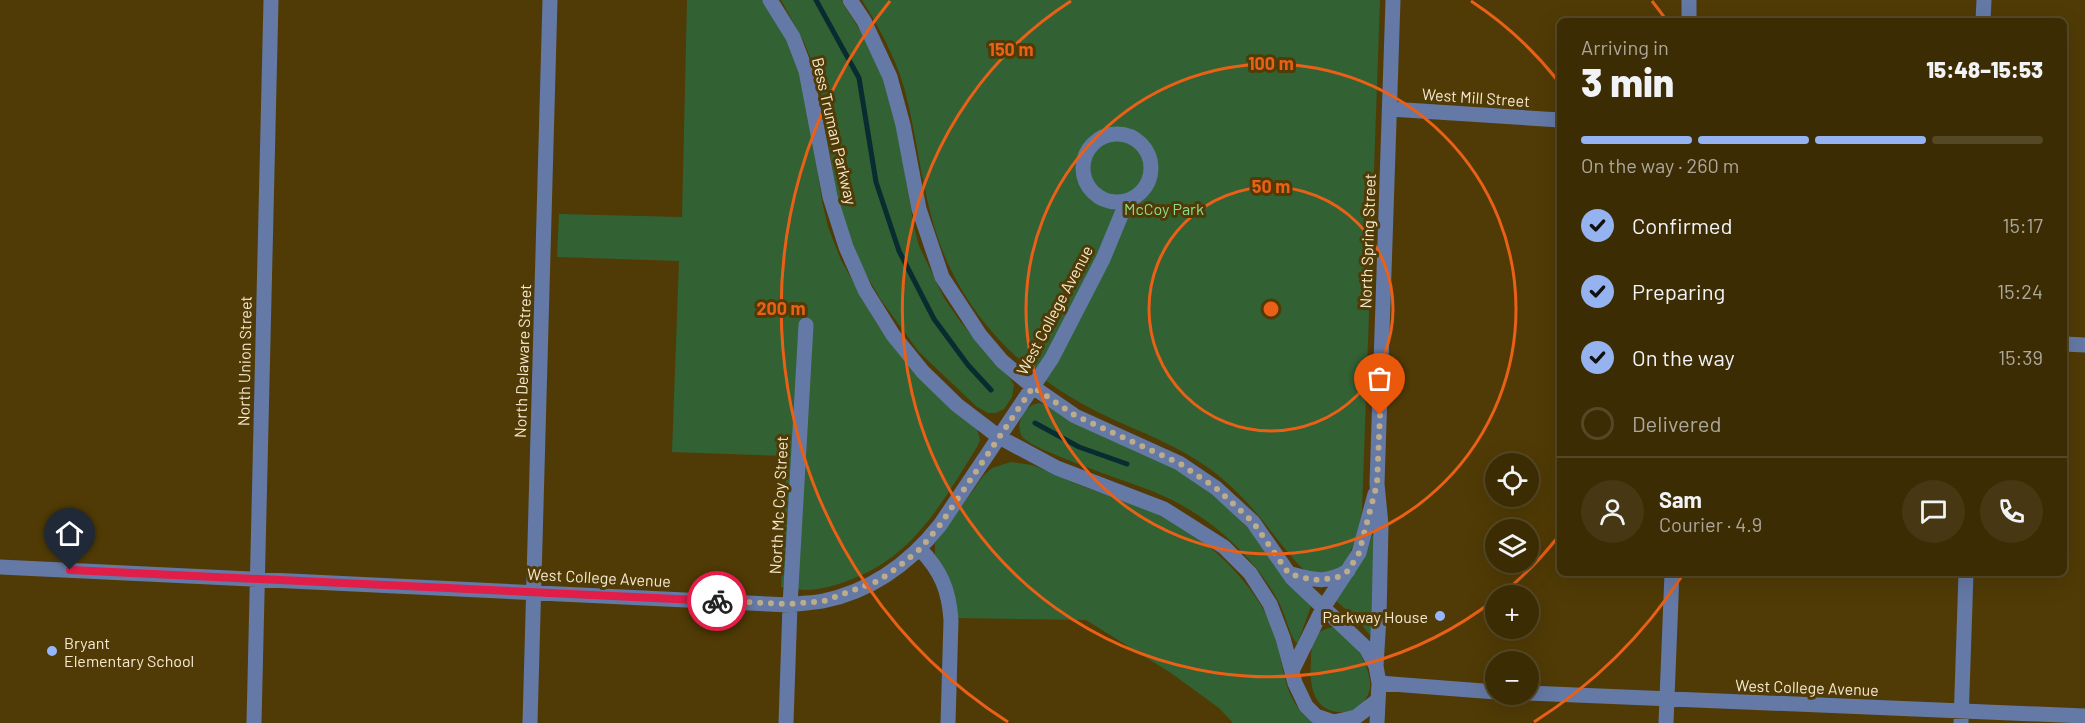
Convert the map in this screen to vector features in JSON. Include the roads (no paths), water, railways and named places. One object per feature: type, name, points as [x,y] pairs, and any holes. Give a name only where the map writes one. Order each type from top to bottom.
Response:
[{"type":"street","name":"North Union Street","points":[[255,723],[271,0]]},
{"type":"street","name":"North Delaware Street","points":[[530,723],[550,0]]},
{"type":"street","name":"Bess Truman Parkway","points":[[770,0],[793,37],[806,70],[830,197],[846,247],[865,290],[893,335],[923,372],[957,405],[999,437],[1057,468],[1164,509],[1224,547],[1250,573],[1270,604],[1293,669]]},
{"type":"street","points":[[850,0],[864,21],[890,77],[903,125],[919,209],[942,277],[980,335],[1002,360],[1033,387],[1076,416],[1179,463],[1216,488],[1253,522],[1289,574],[1366,648],[1376,666],[1379,683],[1377,723]]},
{"type":"street","name":"North Spring Street","points":[[1376,666],[1381,525],[1377,484],[1393,0]]},
{"type":"street","points":[[1689,0],[1689,18]]},
{"type":"street","points":[[1983,18],[1984,0]]},
{"type":"street","name":"West Mill Street","points":[[1389,109],[1557,120]]},
{"type":"street","points":[[1112,134],[1134,138],[1149,155],[1150,178],[1145,188],[1137,196],[1126,201],[1104,200],[1088,186],[1084,176],[1083,164],[1086,153],[1093,144],[1112,134]]},
{"type":"street","name":"West College Avenue","points":[[0,567],[790,604],[824,601],[878,581],[920,549],[940,525],[1052,358],[1103,259],[1126,201]]},
{"type":"street","name":"North Mc Coy Street","points":[[786,723],[790,604],[806,325]]},
{"type":"street","points":[[2067,344],[2085,345]]},
{"type":"street","name":"North Spring Street","points":[[1293,669],[1323,608],[1359,553],[1377,484]]},
{"type":"street","points":[[920,549],[935,565],[950,604],[948,723]]},
{"type":"street","points":[[1289,574],[1313,580],[1324,580],[1336,578],[1348,571]]},
{"type":"street","points":[[1666,723],[1671,576]]},
{"type":"street","points":[[1962,717],[1966,576]]},
{"type":"street","points":[[1293,669],[1295,683],[1306,706],[1316,716],[1335,722],[1356,717],[1378,700]]},
{"type":"street","points":[[1379,683],[1485,691]]},
{"type":"street","name":"West College Avenue","points":[[1539,693],[1962,717],[2085,716]]},
{"type":"waterway","points":[[816,0],[859,78],[876,182],[899,251],[934,319],[968,365],[991,390]]},
{"type":"waterway","points":[[1035,423],[1079,447],[1127,464]]},
{"type":"place","name":"Parkway House","points":[[1440,616]]},
{"type":"place","name":"Bryant Elementary School","points":[[52,651]]},
{"type":"park label","name":"McCoy Park","points":[[1164,208]]}]
